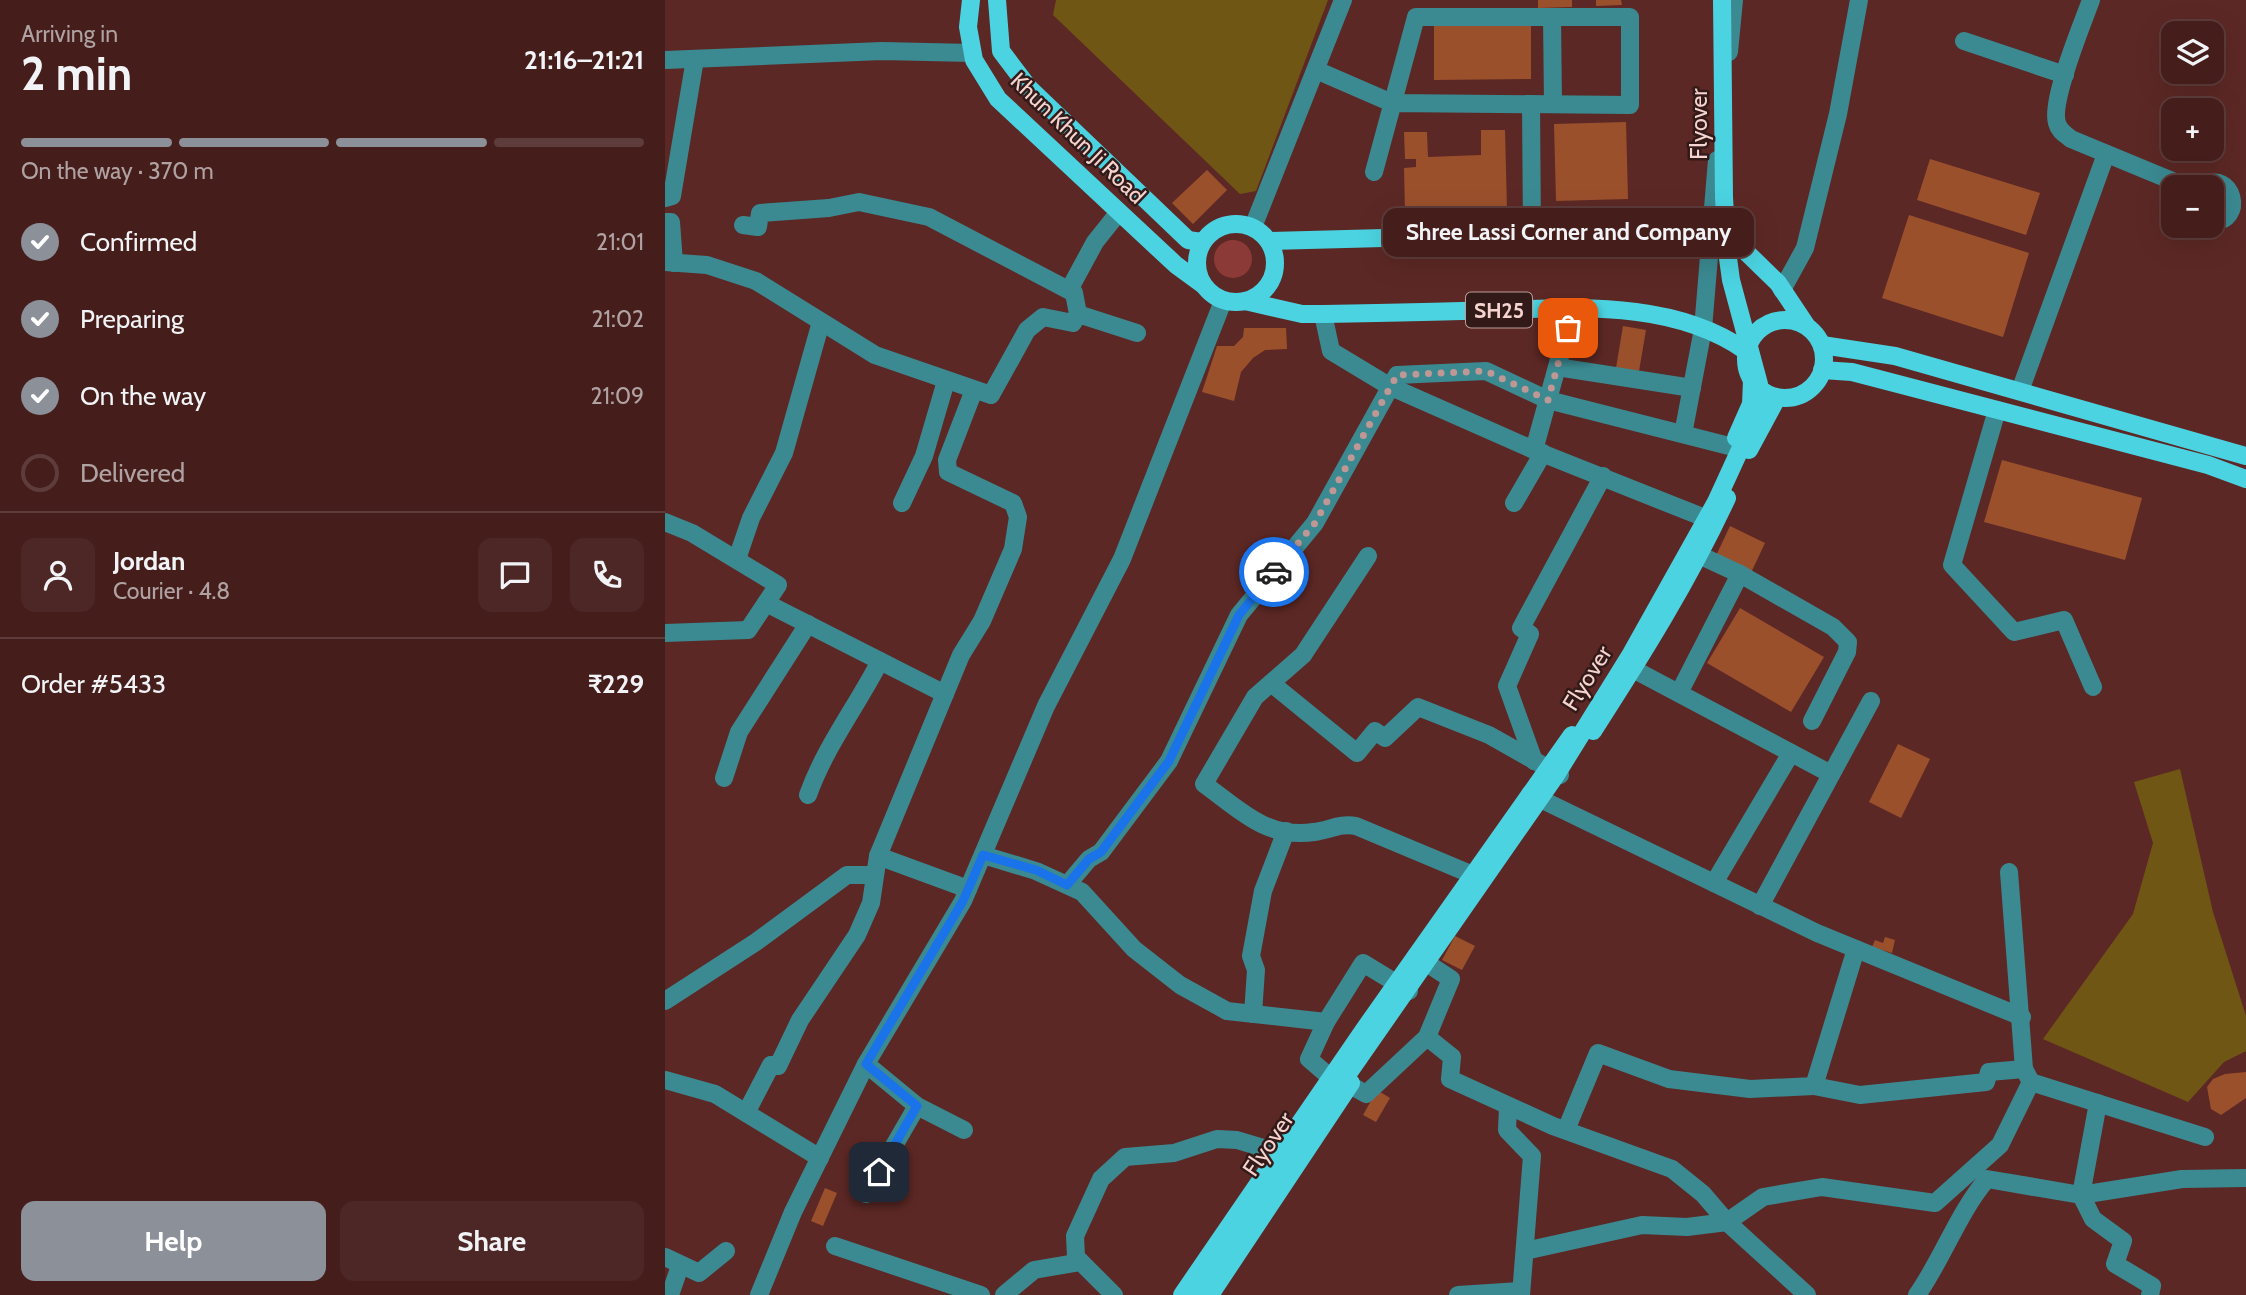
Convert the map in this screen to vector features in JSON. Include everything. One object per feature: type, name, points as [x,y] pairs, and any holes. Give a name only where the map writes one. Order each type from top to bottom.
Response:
[{"type":"main road","name":"Khun Khun Ji Road","points":[[971,0],[968,27],[972,53],[998,99],[1175,265],[1202,284]]},
{"type":"main road","name":"Khun Khun Ji Road","points":[[997,0],[1001,51],[1029,88],[1188,240],[1202,242]]},
{"type":"main road","name":"Flyover","points":[[1194,1295],[1556,775],[1631,654],[1716,502],[1759,406],[1759,384],[1731,280],[1727,251],[1722,0]]},
{"type":"main road","points":[[1223,301],[1202,284],[1197,270],[1197,255],[1202,242],[1214,230],[1231,224],[1253,227],[1269,241],[1275,255],[1273,278],[1257,296],[1245,302]]},
{"type":"main road","points":[[1269,241],[1532,234],[1710,233],[1743,249],[1782,290],[1822,345],[1822,370],[1818,382],[1807,392],[1794,398],[1777,398],[1762,391],[1752,380],[1746,366],[1746,351],[1752,338],[1764,326],[1780,320],[1806,325]]},
{"type":"main road","name":"SH25","points":[[1223,301],[1245,302],[1302,314],[1625,309],[1727,337],[1746,351]]},
{"type":"main road","points":[[1822,345],[1895,356],[2246,456]]},
{"type":"main road","points":[[1822,370],[1852,372],[2208,465],[2246,479]]},
{"type":"main road","points":[[1548,769],[1633,668],[1699,555],[1707,520],[1751,404],[1752,380]]},
{"type":"main road","points":[[1182,1295],[1331,1078],[1405,988],[1539,797],[1548,769],[1707,520],[1777,398]]},
{"type":"main road","points":[[2141,447],[2145,426]]},
{"type":"main road","points":[[1424,961],[1473,875],[1539,797]]},
{"type":"main road","points":[[1210,1295],[1350,1085],[1405,988]]},
{"type":"street","points":[[1253,227],[1343,0]]},
{"type":"street","points":[[1683,434],[1703,329],[1734,0]]},
{"type":"street","points":[[1782,290],[1805,248],[1838,114],[1859,0]]},
{"type":"street","points":[[2091,0],[2065,75],[2055,119],[2059,130],[2071,139],[2161,176]]},
{"type":"street","points":[[1316,70],[1392,103],[1630,104],[1630,17],[1416,17],[1392,103],[1374,172]]},
{"type":"street","points":[[1552,17],[1553,104]]},
{"type":"street","points":[[1963,41],[2065,75]]},
{"type":"street","points":[[665,60],[882,51],[972,53]]},
{"type":"street","points":[[665,198],[672,196],[695,59]]},
{"type":"street","points":[[1531,104],[1532,234]]},
{"type":"street","points":[[2020,391],[2106,154]]},
{"type":"street","points":[[2224,186],[2240,199],[2231,213],[2224,218]]},
{"type":"street","points":[[665,222],[671,222],[670,262],[707,265],[756,281],[875,355],[946,382],[991,395],[1027,330],[1043,317],[1073,323],[1078,314],[1074,293],[929,217],[859,202],[829,208],[760,213],[758,227],[743,225]]},
{"type":"street","points":[[1069,290],[1095,242],[1119,212]]},
{"type":"street","points":[[759,1295],[793,1212],[866,1064],[968,890],[1046,706],[1122,559],[1223,301]]},
{"type":"street","points":[[1514,503],[1538,452],[1548,400],[1573,309]]},
{"type":"street","points":[[1078,314],[1137,333]]},
{"type":"street","points":[[1323,314],[1331,351],[1389,386],[1538,452],[1707,520]]},
{"type":"street","points":[[737,559],[751,518],[785,453],[821,322]]},
{"type":"street","points":[[1557,367],[1692,388]]},
{"type":"street","points":[[1067,885],[1089,859],[1101,852],[1169,761],[1239,615],[1315,523],[1397,375],[1486,371],[1548,400],[1733,447]]},
{"type":"street","points":[[902,503],[923,456],[946,382]]},
{"type":"street","points":[[746,1113],[771,1065],[778,1066],[800,1020],[857,935],[871,903],[878,856],[961,655],[982,621],[1013,549],[1018,517],[1013,503],[947,472],[947,460],[974,390]]},
{"type":"street","points":[[1997,410],[1952,565],[2014,632],[2064,620],[2093,687]]},
{"type":"street","points":[[1548,769],[1507,686],[1530,634],[1521,628],[1603,476]]},
{"type":"street","points":[[665,522],[737,559],[778,586],[748,630],[665,633]]},
{"type":"street","points":[[1699,555],[1740,574],[1833,627],[1848,642],[1847,652],[1812,721]]},
{"type":"street","points":[[1368,556],[1303,655],[1255,696],[1204,784],[1268,831],[1314,832],[1344,823],[1473,875]]},
{"type":"street","points":[[1679,693],[1740,574]]},
{"type":"street","points":[[766,603],[945,694]]},
{"type":"street","points":[[724,778],[739,732],[808,624]]},
{"type":"street","points":[[808,795],[820,762],[857,705],[880,661]]},
{"type":"street","points":[[1633,668],[1831,774]]},
{"type":"street","points":[[1271,683],[1357,753],[1375,731],[1385,738],[1418,707],[1489,736],[1548,769]]},
{"type":"street","points":[[1760,906],[1871,701]]},
{"type":"street","points":[[1714,883],[1791,753]]},
{"type":"street","points":[[1539,797],[1760,906],[1856,949],[2022,1017]]},
{"type":"street","points":[[1253,1014],[1256,970],[1251,956],[1263,891],[1286,831]]},
{"type":"street","points":[[983,855],[1036,870],[1081,892],[1134,949],[1180,985],[1227,1011],[1326,1022]]},
{"type":"street","points":[[878,856],[968,890]]},
{"type":"street","points":[[1525,1251],[1641,1225],[1688,1227],[1727,1222],[1763,1197],[1822,1187],[1935,1203],[2000,1146],[2028,1076],[2009,872]]},
{"type":"street","points":[[665,1001],[756,943],[847,875],[874,875]]},
{"type":"street","points":[[1814,1086],[1856,949]]},
{"type":"street","points":[[1350,1085],[1366,1094],[1427,1037],[1451,979],[1424,961]]},
{"type":"street","points":[[1331,1078],[1309,1059],[1326,1022],[1363,963],[1405,988]]},
{"type":"street","points":[[1427,1037],[1453,1057],[1450,1079],[1508,1107],[1672,1169],[1703,1194],[1727,1222],[1807,1295]]},
{"type":"street","points":[[1566,1130],[1598,1053],[1669,1079],[1750,1089],[1814,1086],[1860,1096],[1965,1087],[1986,1082],[1989,1072],[2028,1076],[2098,1103],[2205,1137]]},
{"type":"street","points":[[866,1064],[917,1106],[964,1130]]},
{"type":"street","points":[[665,1080],[715,1094],[820,1158]]},
{"type":"street","points":[[2098,1103],[2081,1195],[2093,1219],[2123,1241],[2115,1264],[2152,1286],[2150,1295]]},
{"type":"street","points":[[866,1194],[917,1106]]},
{"type":"street","points":[[1458,1295],[1520,1293],[1532,1156],[1507,1130],[1508,1107]]},
{"type":"street","points":[[1114,1295],[1076,1257],[1075,1236],[1101,1179],[1125,1157],[1174,1153],[1217,1139],[1237,1140],[1280,1153]]},
{"type":"street","points":[[1917,1295],[1940,1261],[1975,1193],[1987,1179],[2081,1195],[2182,1179],[2246,1178]]},
{"type":"street","points":[[835,1246],[981,1295]]},
{"type":"street","points":[[670,1295],[673,1262],[699,1273],[726,1251]]},
{"type":"street","points":[[1004,1295],[1034,1270],[1081,1262]]},
{"type":"shaded area","points":[[1056,0],[1328,0],[1256,191],[1240,194],[1053,15]]},
{"type":"shaded area","points":[[1233,240],[1246,246],[1252,259],[1246,272],[1233,278],[1220,272],[1214,259],[1220,246]]},
{"type":"shaded area","points":[[2180,769],[2213,912],[2246,1016],[2246,1051],[2224,1062],[2188,1102],[2043,1039],[2133,914],[2153,843],[2134,782]]},
{"type":"building","points":[[1538,0],[1572,0],[1572,7],[1538,8]]},
{"type":"building","points":[[1596,0],[1621,0],[1622,5],[1596,6]]},
{"type":"building","points":[[1434,26],[1531,26],[1531,79],[1434,80]]},
{"type":"building","points":[[1626,122],[1628,199],[1556,201],[1554,124]]},
{"type":"building","points":[[1481,130],[1505,130],[1507,210],[1405,212],[1404,168],[1416,167],[1416,159],[1405,159],[1404,132],[1427,132],[1428,157],[1481,155]]},
{"type":"building","points":[[1930,159],[2040,193],[2026,235],[1917,200]]},
{"type":"building","points":[[1207,170],[1227,190],[1193,224],[1172,203]]},
{"type":"building","points":[[1909,215],[2029,253],[2003,337],[1882,298]]},
{"type":"building","points":[[1623,326],[1646,330],[1638,377],[1615,374]]},
{"type":"building","points":[[1244,328],[1286,328],[1287,349],[1265,350],[1253,358],[1241,372],[1234,401],[1202,392],[1217,346],[1234,346],[1243,337]]},
{"type":"building","points":[[2002,460],[2142,498],[2125,560],[1984,522]]},
{"type":"building","points":[[1730,526],[1765,543],[1749,577],[1714,560]]},
{"type":"building","points":[[1740,608],[1824,657],[1791,712],[1707,663]]},
{"type":"building","points":[[1898,744],[1930,759],[1901,818],[1869,802]]},
{"type":"building","points":[[1455,936],[1475,946],[1462,970],[1442,960]]},
{"type":"building","points":[[1885,937],[1895,940],[1892,953],[1872,947],[1875,940],[1883,943]]},
{"type":"building","points":[[2246,1072],[2246,1098],[2221,1115],[2211,1109],[2207,1087],[2213,1079],[2225,1074]]},
{"type":"building","points":[[1377,1090],[1390,1098],[1376,1122],[1363,1115]]},
{"type":"building","points":[[825,1188],[837,1193],[823,1226],[811,1221]]},
{"type":"way so far","points":[[1274,572],[1315,523],[1397,375],[1486,371],[1548,400],[1568,328]]},
{"type":"place","name":"Shree Lassi Corner and Company","points":[[1568,328]]},
{"type":"route","points":[[879,1172],[917,1106],[866,1064],[963,901],[983,855],[1036,870],[1067,885],[1089,859],[1101,852],[1169,761],[1239,615],[1274,572]]}]
